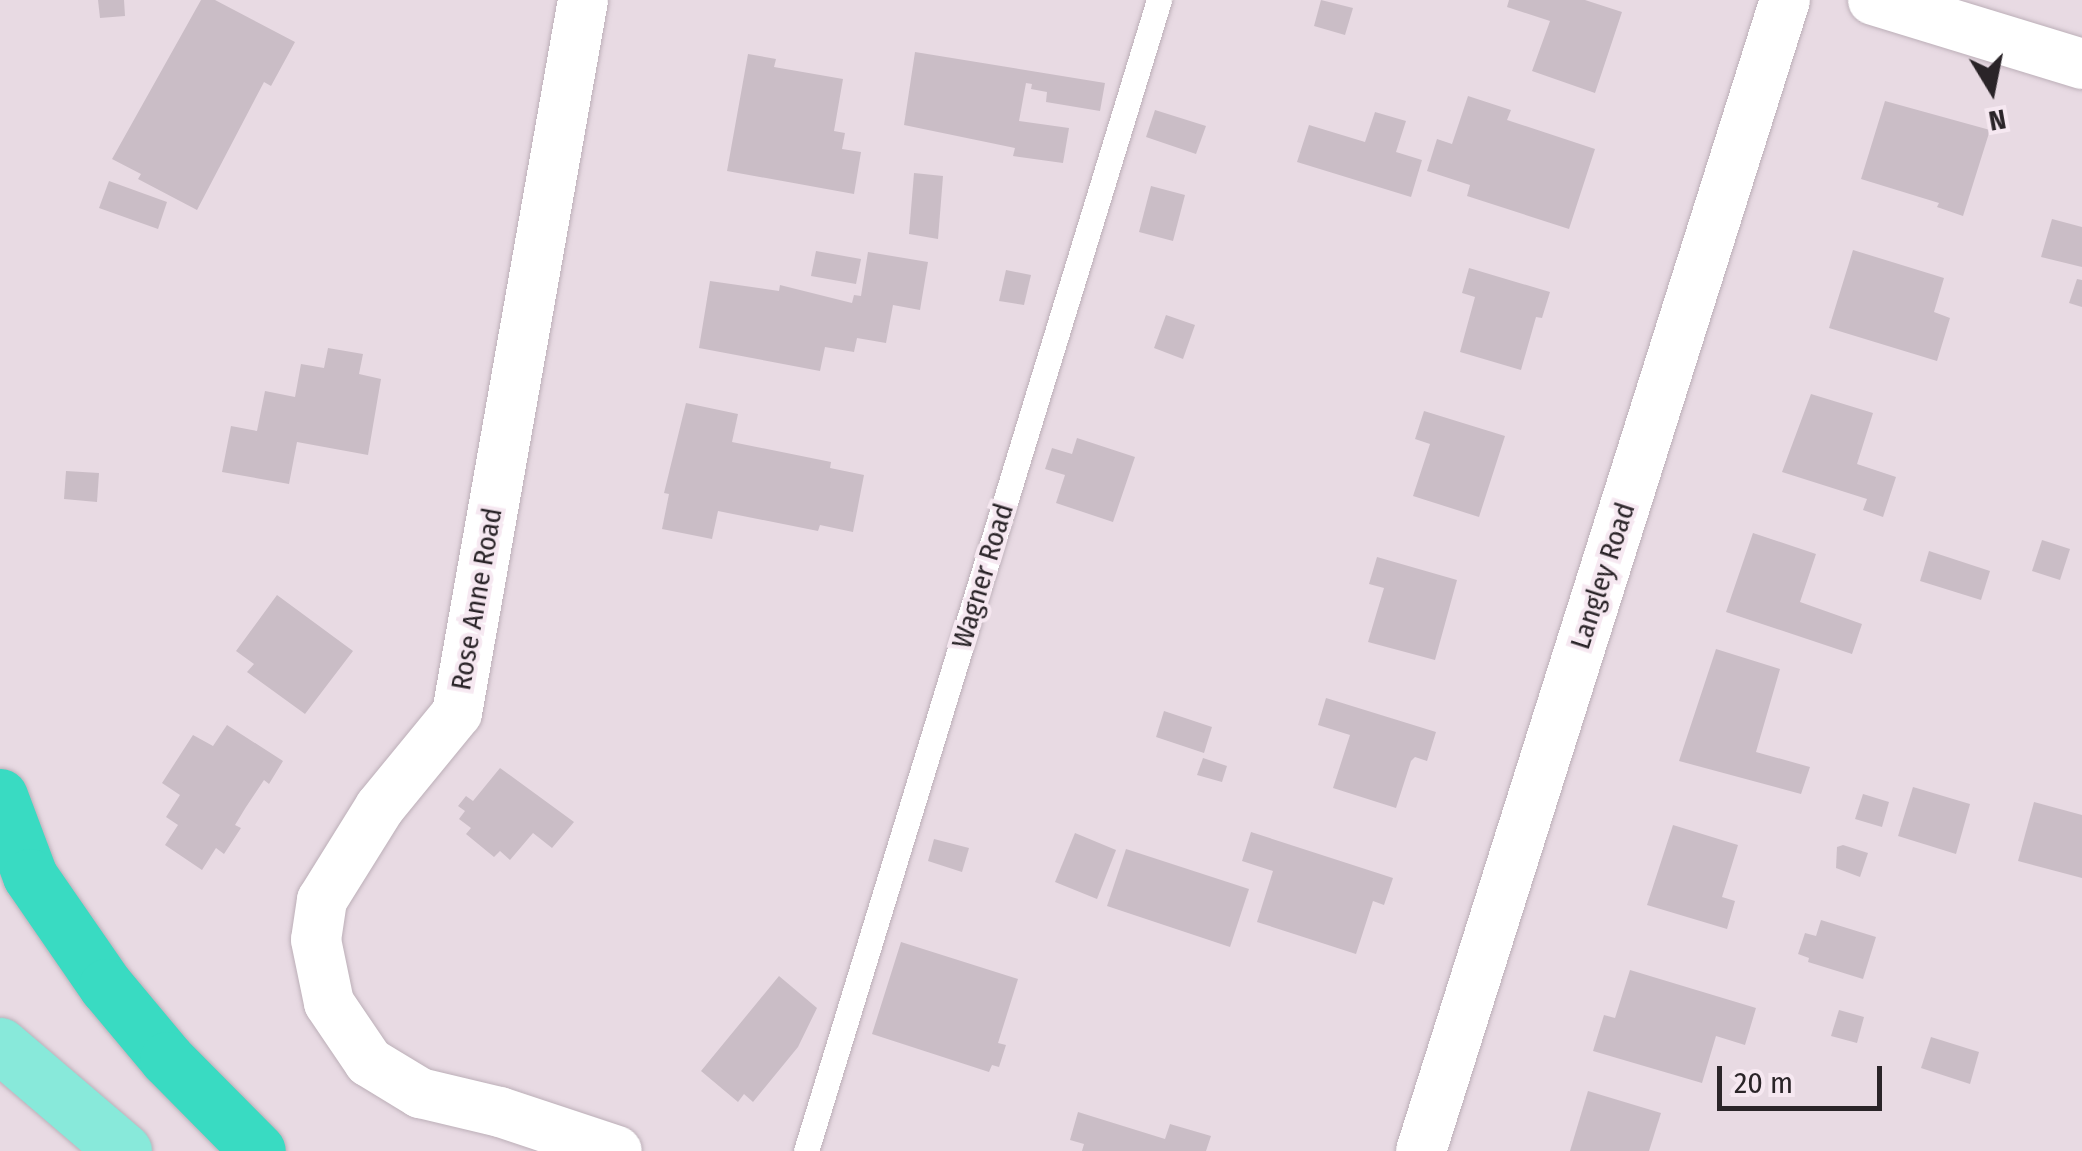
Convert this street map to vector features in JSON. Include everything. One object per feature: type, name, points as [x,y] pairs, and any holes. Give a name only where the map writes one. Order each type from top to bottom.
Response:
[{"type":"highway","points":[[0,796],[30,876],[106,986],[167,1059],[258,1151]]},
{"type":"main road","points":[[0,1045],[124,1151]]},
{"type":"street","name":"Rose Anne Road","points":[[582,0],[457,712],[380,808],[322,900],[316,940],[329,1003],[368,1062],[420,1093],[500,1112],[618,1151]]},
{"type":"street","name":"Langley Road","points":[[1421,1151],[1786,0]]},
{"type":"street","points":[[1873,0],[2082,64]]},
{"type":"lane","name":"Wagner Road","points":[[806,1151],[1159,0]]},
{"type":"building","points":[[98,0],[124,0],[125,16],[100,18]]},
{"type":"building","points":[[201,0],[215,0],[295,42],[271,86],[264,82],[197,210],[138,179],[141,174],[112,159]]},
{"type":"building","points":[[1321,0],[1353,8],[1345,35],[1314,26]]},
{"type":"building","points":[[1509,0],[1585,0],[1622,12],[1595,93],[1532,71],[1550,21],[1507,7]]},
{"type":"building","points":[[915,52],[1105,83],[1100,111],[1046,102],[1047,92],[1031,89],[1032,84],[1026,83],[1019,121],[1069,128],[1063,163],[1013,156],[1015,148],[904,125]]},
{"type":"building","points":[[748,54],[776,59],[774,67],[843,79],[834,131],[845,133],[842,149],[861,152],[854,194],[727,171]]},
{"type":"building","points":[[1468,96],[1511,110],[1507,120],[1595,149],[1569,229],[1467,196],[1470,185],[1427,171],[1437,139],[1452,144]]},
{"type":"building","points":[[1885,101],[1990,130],[1963,216],[1937,207],[1939,203],[1861,179]]},
{"type":"building","points":[[1155,110],[1206,126],[1196,154],[1146,137]]},
{"type":"building","points":[[1375,112],[1406,121],[1396,152],[1422,160],[1411,197],[1297,162],[1309,125],[1365,142]]},
{"type":"building","points":[[914,173],[943,176],[938,239],[909,234]]},
{"type":"building","points":[[109,181],[167,202],[158,229],[99,208]]},
{"type":"building","points":[[1151,186],[1185,195],[1173,241],[1139,232]]},
{"type":"building","points":[[2052,219],[2082,227],[2082,267],[2041,257]]},
{"type":"building","points":[[1853,250],[1944,278],[1934,312],[1950,318],[1937,361],[1829,328]]},
{"type":"building","points":[[816,251],[861,259],[856,284],[811,276]]},
{"type":"building","points":[[868,252],[928,262],[920,310],[893,305],[886,343],[857,338],[854,352],[825,347],[820,371],[699,348],[710,281],[779,291],[780,285],[852,303],[854,295],[861,296]]},
{"type":"building","points":[[1469,268],[1550,292],[1542,318],[1536,317],[1521,370],[1460,352],[1475,297],[1462,293]]},
{"type":"building","points":[[1006,270],[1031,275],[1024,305],[999,301]]},
{"type":"building","points":[[2077,279],[2082,280],[2082,307],[2069,303]]},
{"type":"building","points":[[1166,315],[1195,325],[1183,359],[1154,348]]},
{"type":"building","points":[[328,348],[363,354],[359,374],[381,379],[368,455],[297,442],[289,484],[222,472],[231,426],[257,431],[265,391],[295,397],[301,364],[324,368]]},
{"type":"building","points":[[1811,394],[1873,413],[1857,464],[1896,477],[1883,517],[1863,510],[1867,499],[1782,472]]},
{"type":"building","points":[[686,403],[738,414],[732,442],[831,462],[830,468],[864,475],[853,532],[820,525],[818,531],[718,511],[712,539],[662,529],[669,494],[664,493]]},
{"type":"building","points":[[1424,411],[1505,436],[1479,517],[1413,496],[1430,444],[1415,439]]},
{"type":"building","points":[[1077,438],[1135,457],[1113,522],[1056,503],[1065,475],[1045,469],[1052,448],[1072,454]]},
{"type":"building","points":[[66,471],[99,473],[97,502],[64,499]]},
{"type":"building","points":[[1753,533],[1816,554],[1800,602],[1862,624],[1852,654],[1726,612]]},
{"type":"building","points":[[2042,540],[2070,549],[2060,580],[2032,571]]},
{"type":"building","points":[[1929,551],[1990,571],[1981,600],[1920,581]]},
{"type":"building","points":[[1377,557],[1457,580],[1435,660],[1368,642],[1384,588],[1369,584]]},
{"type":"building","points":[[277,595],[353,651],[305,714],[247,672],[254,664],[236,651]]},
{"type":"building","points":[[1716,649],[1780,669],[1756,752],[1810,767],[1801,794],[1679,761]]},
{"type":"building","points":[[1326,698],[1436,732],[1427,761],[1415,757],[1411,761],[1396,808],[1333,788],[1350,735],[1318,725]]},
{"type":"building","points":[[1164,711],[1212,727],[1204,753],[1156,737]]},
{"type":"building","points":[[227,725],[283,761],[269,784],[264,780],[246,807],[235,825],[241,828],[224,854],[216,848],[202,870],[165,845],[178,825],[166,817],[180,795],[162,783],[193,735],[213,746]]},
{"type":"building","points":[[1203,758],[1227,766],[1222,782],[1197,775]]},
{"type":"building","points":[[500,768],[574,822],[552,848],[533,833],[510,860],[500,851],[494,857],[466,834],[471,828],[459,819],[465,811],[458,806],[466,796],[473,801]]},
{"type":"building","points":[[1913,787],[1970,804],[1956,854],[1898,836]]},
{"type":"building","points":[[1863,794],[1889,802],[1882,827],[1855,819]]},
{"type":"building","points":[[2034,802],[2082,815],[2082,878],[2018,861]]},
{"type":"building","points":[[1673,825],[1738,845],[1722,897],[1735,901],[1727,929],[1647,905]]},
{"type":"building","points":[[1251,832],[1393,878],[1384,905],[1373,901],[1356,954],[1257,922],[1273,871],[1242,861]]},
{"type":"building","points":[[1075,833],[1116,850],[1097,899],[1055,882]]},
{"type":"building","points":[[934,839],[969,848],[962,872],[928,861]]},
{"type":"building","points":[[1843,845],[1868,853],[1860,877],[1836,868],[1837,847]]},
{"type":"building","points":[[1126,849],[1249,889],[1230,947],[1107,906]]},
{"type":"building","points":[[1821,920],[1876,937],[1863,979],[1808,962],[1809,958],[1798,954],[1805,933],[1816,936]]},
{"type":"building","points":[[901,942],[1018,979],[998,1043],[1006,1045],[999,1067],[992,1065],[989,1072],[872,1034]]},
{"type":"building","points":[[1630,970],[1756,1008],[1745,1045],[1716,1036],[1702,1083],[1593,1051],[1604,1015],[1615,1018]]},
{"type":"building","points":[[779,976],[817,1008],[798,1047],[753,1102],[744,1094],[738,1102],[701,1071]]},
{"type":"building","points":[[1839,1010],[1864,1017],[1857,1043],[1831,1036]]},
{"type":"building","points":[[1931,1037],[1979,1052],[1970,1084],[1921,1068]]},
{"type":"building","points":[[1588,1091],[1661,1113],[1649,1151],[1570,1151]]},
{"type":"building","points":[[1078,1112],[1165,1139],[1170,1124],[1211,1136],[1206,1151],[1082,1151],[1084,1144],[1070,1140]]}]
